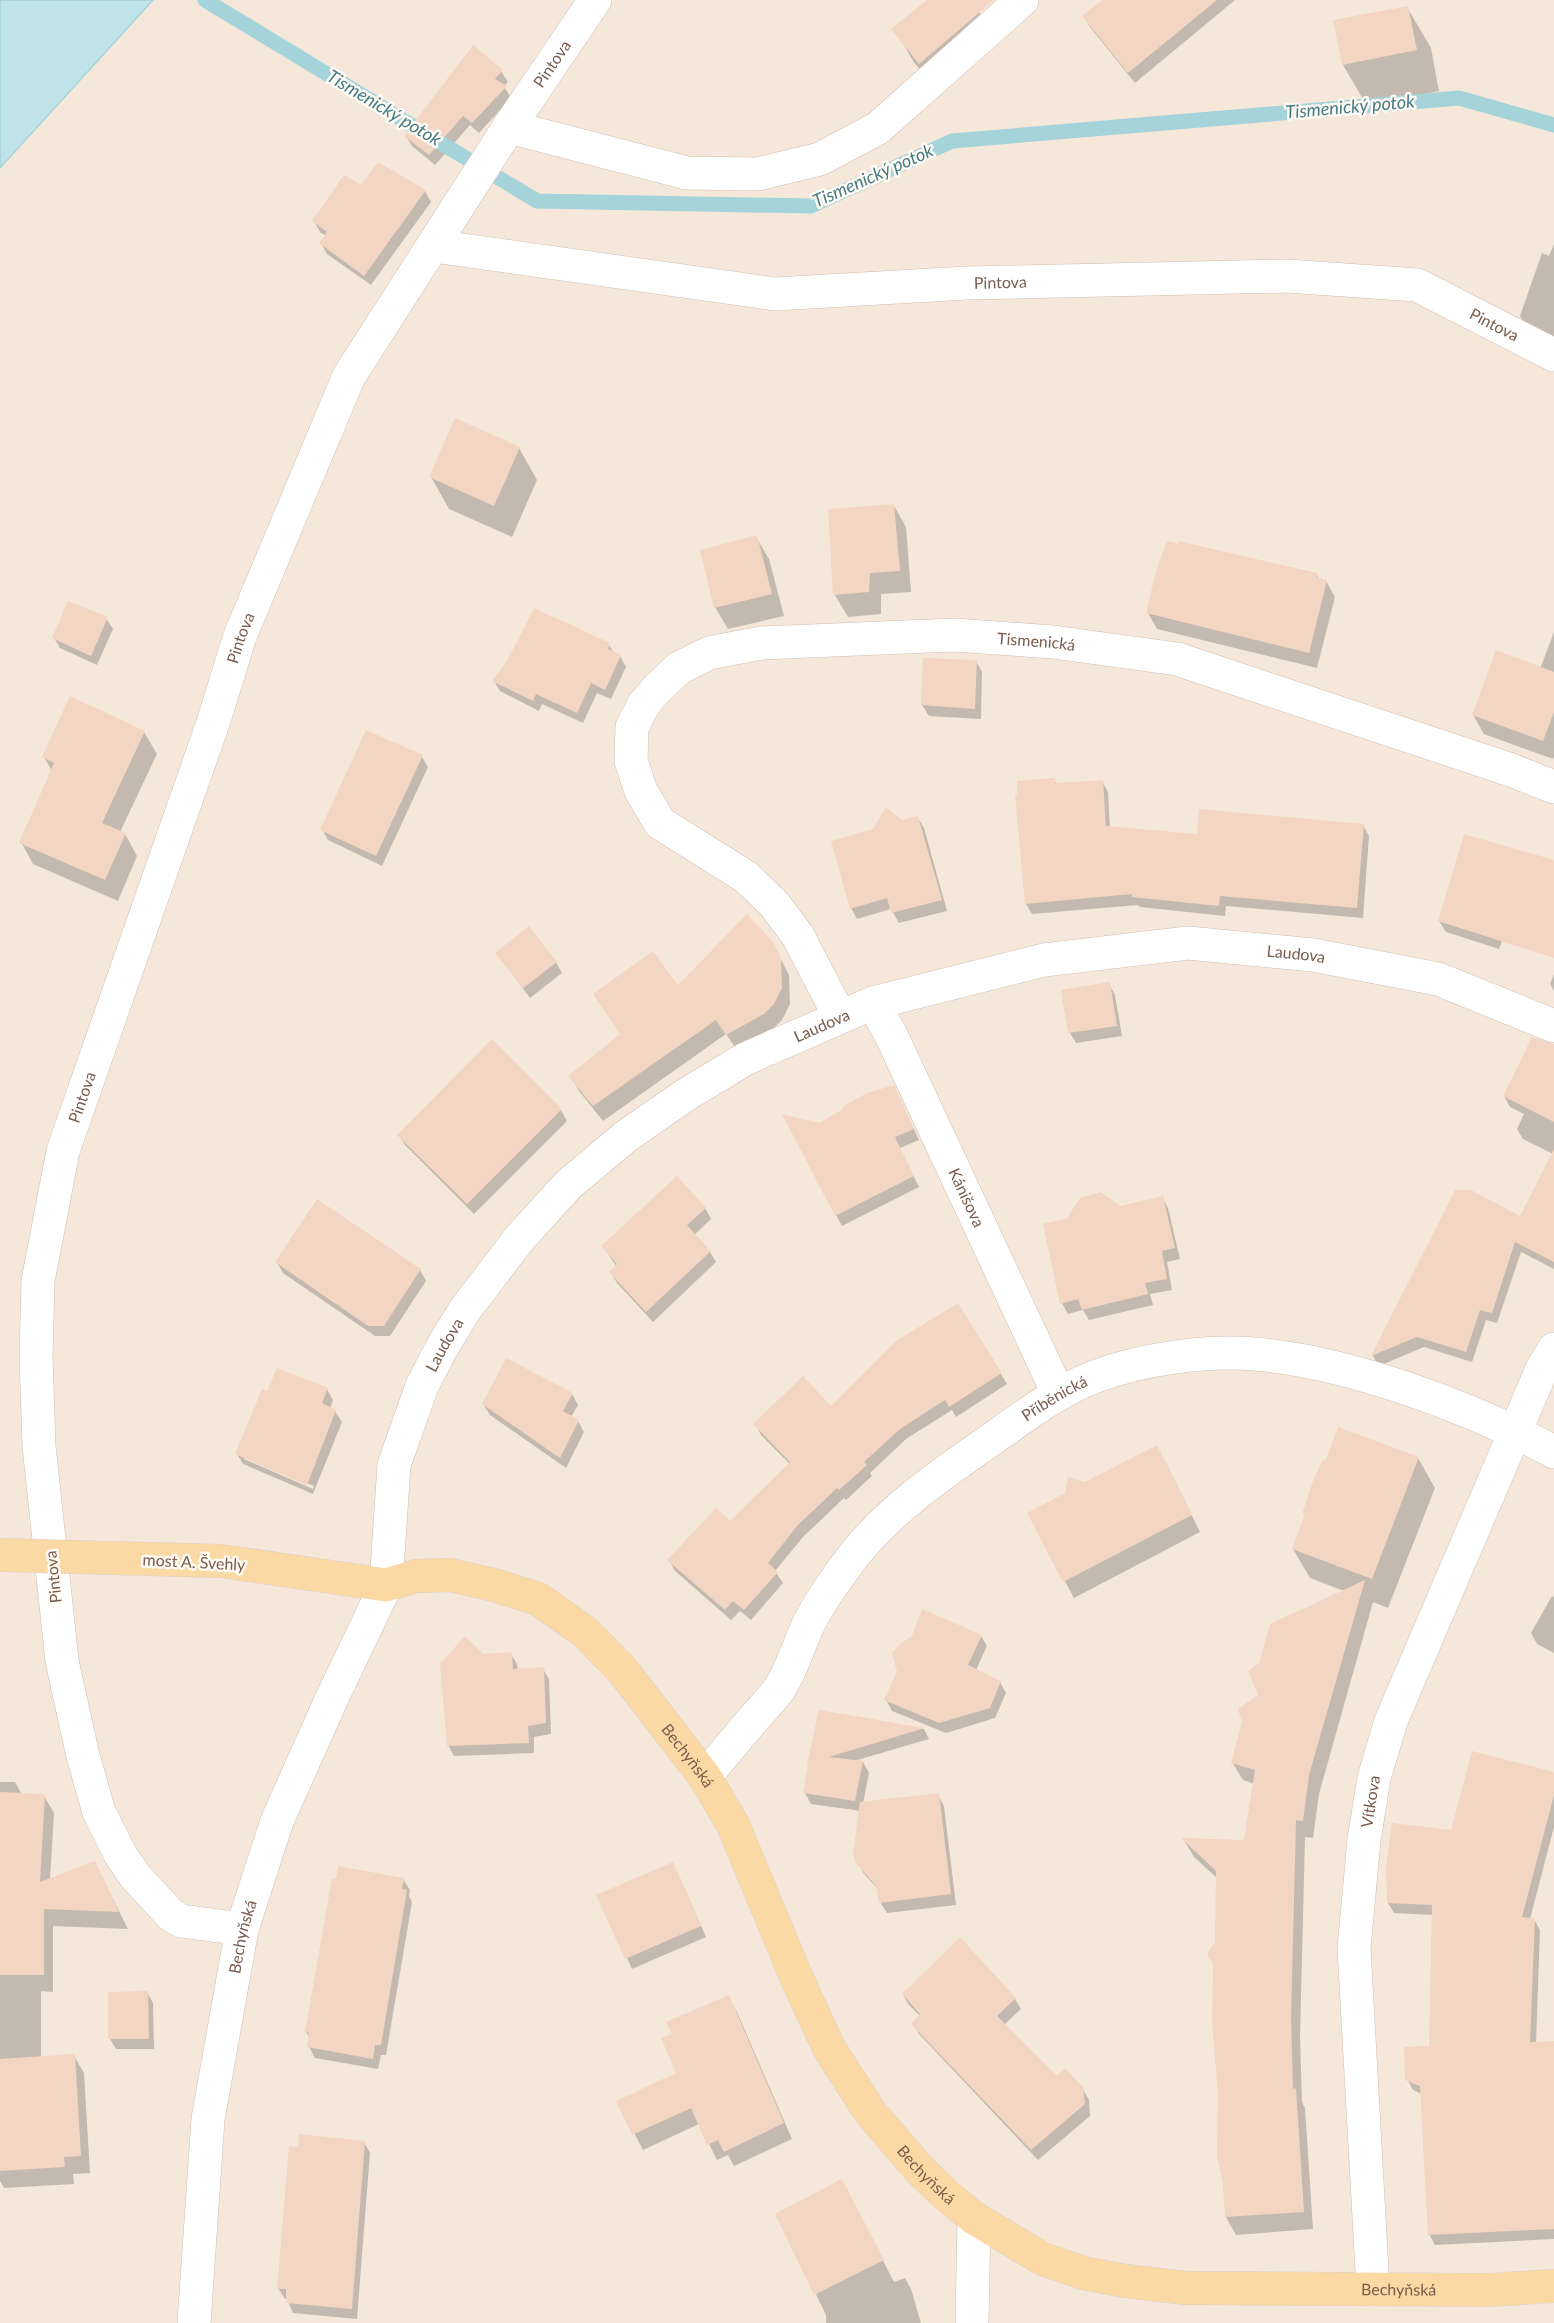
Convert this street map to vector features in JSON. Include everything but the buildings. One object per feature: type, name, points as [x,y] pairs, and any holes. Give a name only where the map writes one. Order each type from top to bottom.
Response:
[{"type":"main road","name":"most A. Švehly","points":[[0,1555],[221,1561],[386,1585]]},
{"type":"main road","name":"Bechyňská","points":[[386,1585],[416,1576],[450,1575],[494,1585],[538,1599],[585,1632],[623,1671],[705,1777],[733,1825],[798,1981],[829,2048],[843,2072],[870,2112],[919,2169],[974,2218],[1043,2259],[1083,2273],[1125,2282],[1186,2288],[1488,2290],[1554,2286]]},
{"type":"street","name":"Pintova","points":[[242,1929],[181,1921],[171,1915],[135,1876],[120,1854],[99,1812],[83,1756],[62,1661],[39,1446],[36,1358],[38,1281],[63,1151],[209,734],[240,636],[349,376],[509,127],[595,0]]},
{"type":"street","points":[[509,127],[687,173],[758,174],[820,159],[878,128],[1022,0]]},
{"type":"street","name":"Pintova","points":[[434,246],[776,294],[966,283],[1287,276],[1417,285],[1554,355]]},
{"type":"street","name":"Tismenická","points":[[840,1017],[798,936],[775,905],[746,877],[660,823],[641,791],[632,761],[632,727],[644,704],[656,690],[679,668],[709,653],[761,643],[954,634],[1053,642],[1177,658],[1511,770],[1554,787]]},
{"type":"street","name":"Laudova","points":[[386,1585],[394,1465],[422,1386],[464,1311],[519,1239],[568,1185],[595,1160],[684,1096],[745,1059],[873,1003],[1044,960],[1188,943],[1313,955],[1438,979],[1554,1026]]},
{"type":"street","name":"Kánišova","points":[[873,1003],[891,1035],[1058,1393]]},
{"type":"street","name":"Vítkova","points":[[1373,2289],[1354,1948],[1364,1840],[1374,1778],[1391,1721],[1542,1369],[1554,1349]]},
{"type":"street","name":"Příběnická","points":[[705,1777],[780,1688],[810,1622],[853,1556],[875,1530],[902,1505],[962,1460],[1058,1393],[1095,1377],[1131,1366],[1205,1354],[1254,1354],[1306,1362],[1353,1372],[1452,1406],[1515,1431],[1554,1452]]},
{"type":"street","name":"Bechyňská","points":[[194,2323],[208,2119],[242,1929],[277,1821],[386,1585]]},
{"type":"street","points":[[972,2323],[974,2218]]},
{"type":"shaded area","points":[[153,0],[1554,0],[1554,2323],[0,2323],[0,168]]},
{"type":"water","points":[[0,0],[153,0],[0,168]]},
{"type":"waterway","name":"Tismenický potok","points":[[205,0],[537,201],[811,206],[952,141],[1459,98],[1554,125]]}]
